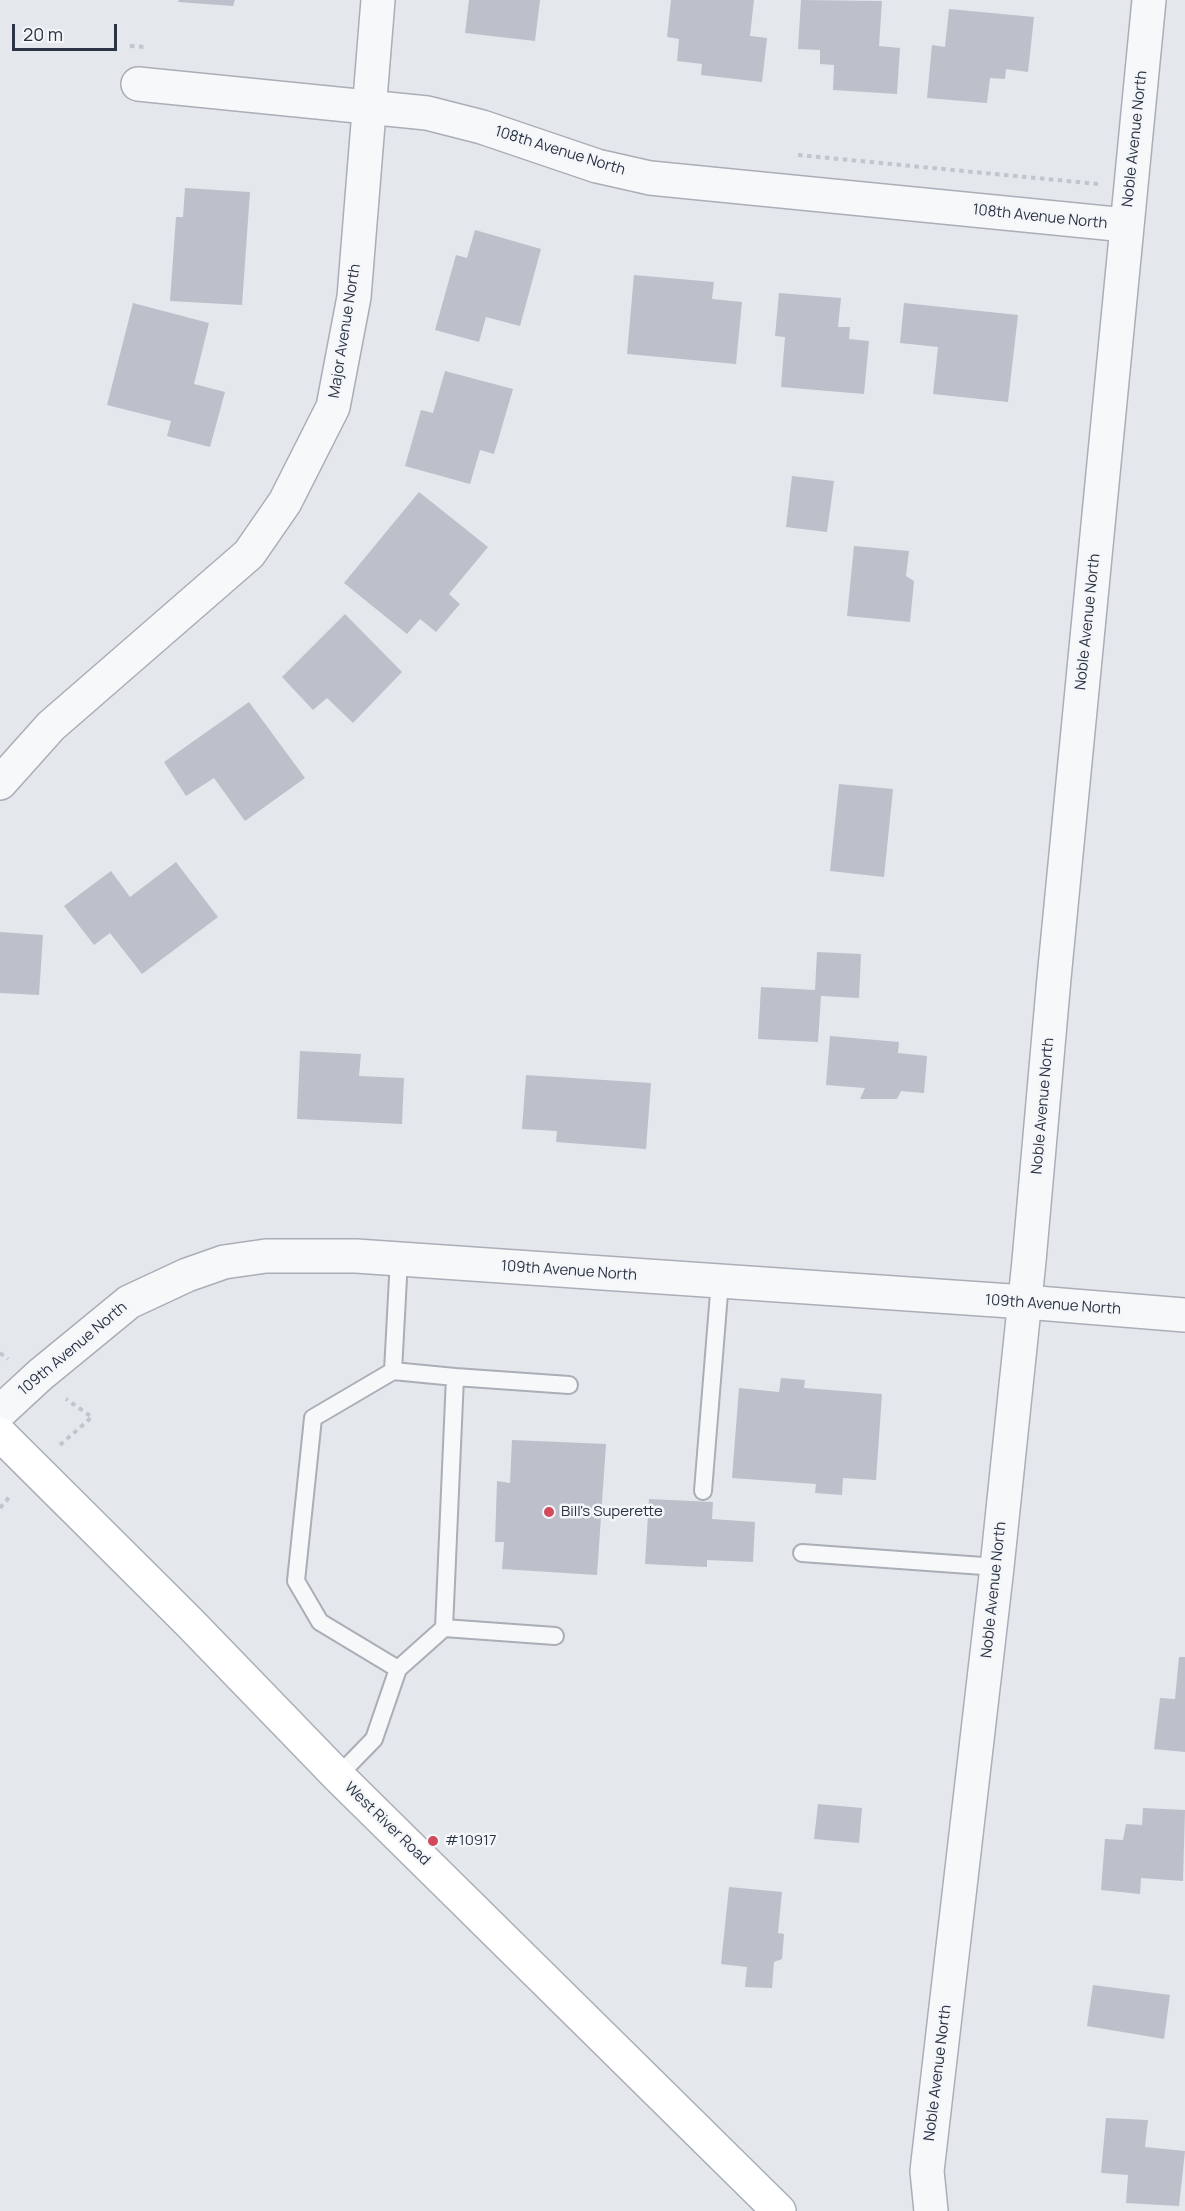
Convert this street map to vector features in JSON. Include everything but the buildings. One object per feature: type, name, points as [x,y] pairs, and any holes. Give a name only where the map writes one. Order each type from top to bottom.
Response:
[{"type":"main road","name":"West River Road","points":[[0,1434],[338,1776],[779,2211]]},
{"type":"street","name":"Major Avenue North","points":[[0,783],[51,726],[249,554],[285,502],[333,408],[354,297],[378,0]]},
{"type":"street","name":"Noble Avenue North","points":[[932,2211],[927,2170],[1025,1302],[1055,966],[1149,0]]},
{"type":"street","name":"108th Avenue North","points":[[138,84],[438,115],[482,127],[597,166],[650,178],[1126,225]]},
{"type":"street","name":"109th Avenue North","points":[[0,1412],[40,1375],[129,1302],[187,1275],[224,1263],[266,1256],[356,1256],[1185,1315]]},
{"type":"lane","points":[[393,1371],[399,1259]]},
{"type":"lane","points":[[703,1491],[720,1281]]},
{"type":"lane","points":[[398,1669],[320,1622],[296,1581],[313,1418],[393,1371],[569,1385]]},
{"type":"lane","points":[[338,1776],[374,1739],[398,1669],[444,1628],[455,1377]]},
{"type":"lane","points":[[802,1553],[996,1567]]},
{"type":"lane","points":[[444,1628],[555,1636]]},
{"type":"path","points":[[130,46],[153,48]]},
{"type":"path","points":[[797,155],[1130,188]]},
{"type":"path","points":[[34,1468],[92,1417]]},
{"type":"place","name":"Bill's Superette","points":[[549,1512]]},
{"type":"place","name":"#10917","points":[[433,1841]]}]
